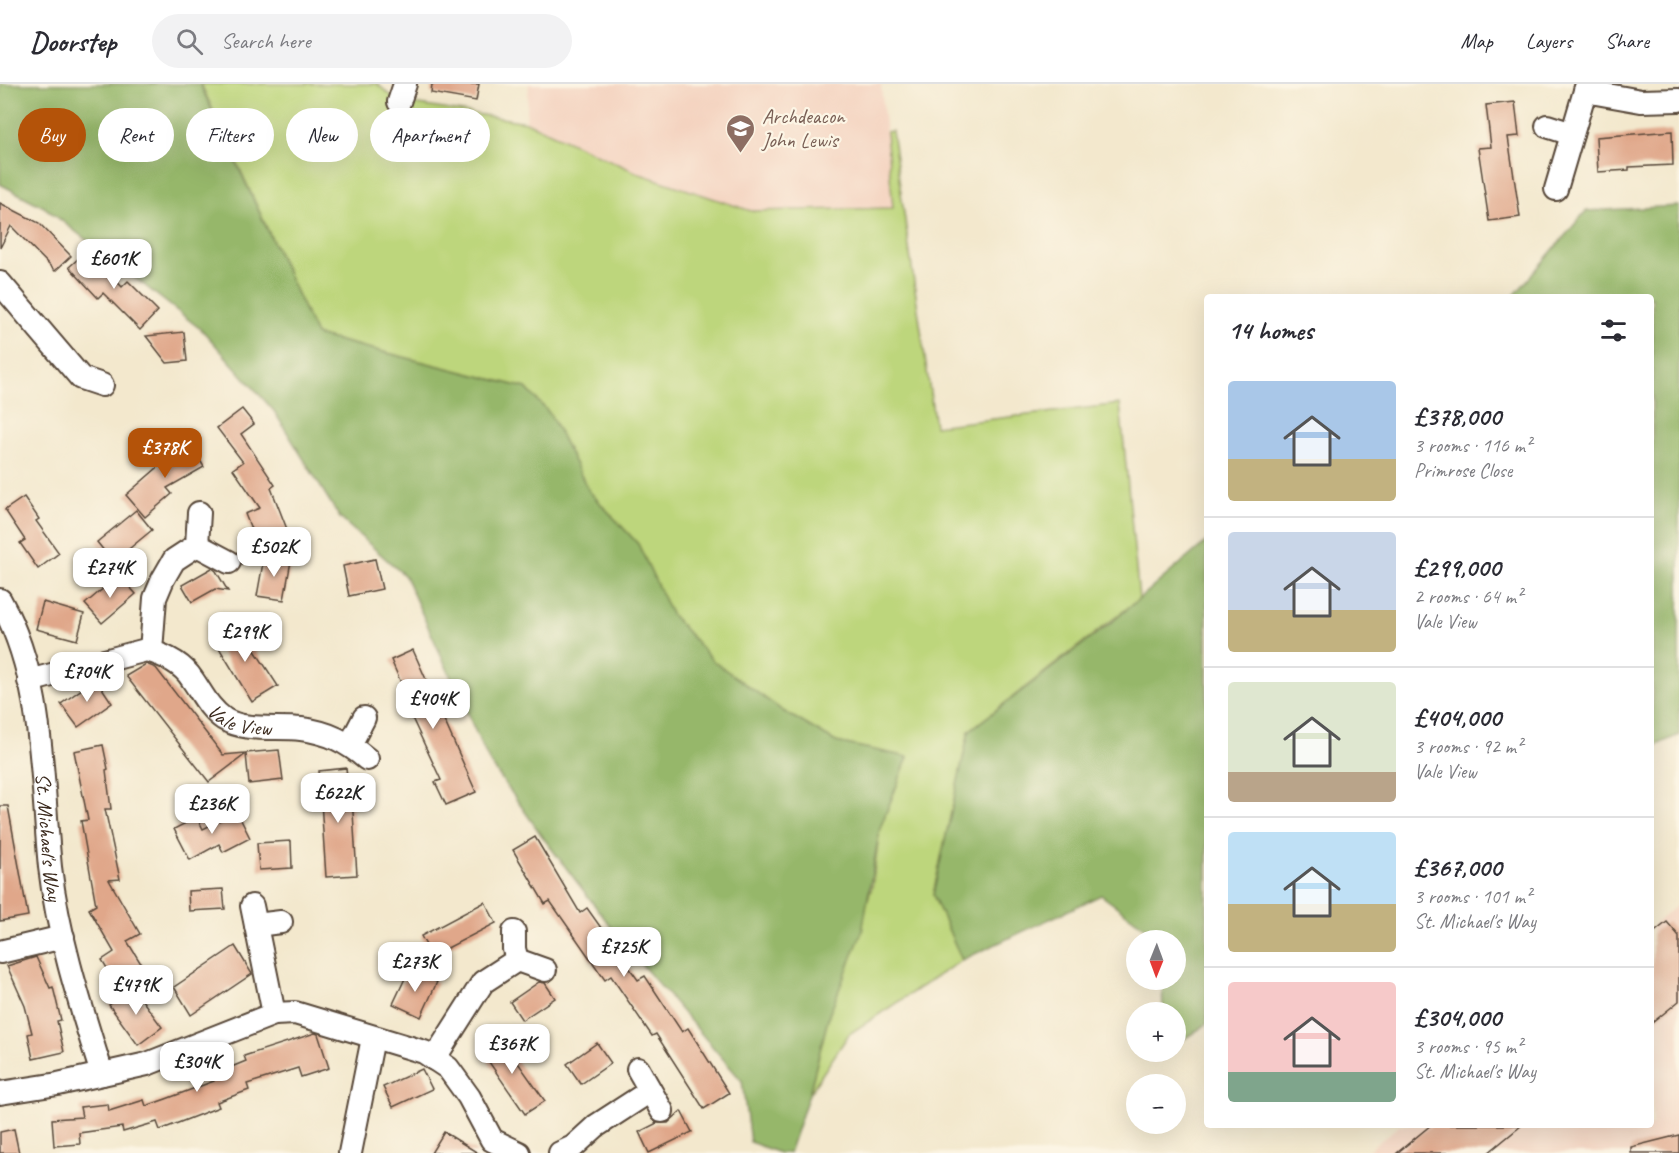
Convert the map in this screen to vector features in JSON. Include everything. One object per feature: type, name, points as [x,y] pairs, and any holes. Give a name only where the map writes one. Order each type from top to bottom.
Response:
[{"type":"street","points":[[1556,189],[1586,88],[1641,101],[1679,100]]},
{"type":"street","points":[[1547,126],[1572,134]]},
{"type":"street","points":[[6,292],[81,378],[102,386]]},
{"type":"street","points":[[197,545],[199,513]]},
{"type":"street","points":[[197,545],[229,562]]},
{"type":"street","points":[[29,681],[128,653],[151,651],[155,598],[174,560],[197,545]]},
{"type":"street","name":"St. Michael's Way","points":[[0,600],[22,654],[29,681],[42,765],[50,867],[63,936],[102,1074]]},
{"type":"street","name":"Vale View","points":[[151,651],[165,655],[191,677],[208,704],[225,720],[243,726],[321,732],[343,740],[368,759]]},
{"type":"street","points":[[350,745],[364,718]]},
{"type":"street","points":[[274,1014],[254,916],[281,922]]},
{"type":"street","points":[[514,932],[513,949],[517,960]]},
{"type":"street","points":[[0,952],[63,936]]},
{"type":"street","points":[[517,960],[545,970]]},
{"type":"street","points":[[434,1059],[483,982],[517,960]]},
{"type":"street","points":[[0,1094],[147,1064],[274,1014],[295,1013],[424,1052],[448,1068],[468,1097],[492,1140],[519,1153]]},
{"type":"street","points":[[350,1153],[373,1038]]},
{"type":"street","points":[[638,1069],[662,1111]]},
{"type":"street","points":[[560,1153],[573,1147],[596,1126],[650,1091]]},
{"type":"shaded area","name":"Archdeacon John Lewis","points":[[529,84],[881,84],[893,208],[751,211],[640,174],[526,122]]},
{"type":"shaded area","points":[[1679,904],[1679,1153],[1365,1153],[1396,1128],[1654,1128],[1654,924]]},
{"type":"green space","points":[[0,84],[200,84],[211,108],[186,108],[186,162],[236,162],[316,335],[526,388],[550,414],[589,491],[638,544],[671,614],[713,661],[783,711],[836,742],[908,757],[880,828],[862,932],[829,1015],[809,1094],[789,1153],[779,1153],[750,1142],[742,1081],[624,944],[545,840],[489,761],[405,576],[340,518],[274,411],[203,331],[44,207],[0,184]]},
{"type":"green space","points":[[201,84],[377,84],[399,102],[437,108],[370,108],[370,162],[490,162],[490,116],[526,122],[640,174],[751,211],[893,208],[886,132],[892,131],[935,426],[1120,404],[1139,599],[969,731],[933,895],[962,960],[849,1034],[809,1094],[829,1015],[872,887],[880,828],[908,757],[836,742],[783,711],[713,661],[671,614],[638,544],[589,491],[550,414],[526,388],[316,335],[237,162],[274,162],[274,108],[212,108]]},
{"type":"green space","points":[[1679,206],[1679,735],[1654,746],[1654,294],[1516,294],[1586,211]]},
{"type":"green space","points":[[1204,544],[1204,1026],[1186,1038],[1186,1002],[1163,1002],[1162,990],[1186,990],[1186,930],[1148,930],[1101,895],[962,960],[933,895],[969,731],[1112,622]]},
{"type":"building","points":[[432,84],[479,84],[476,101],[431,93]]},
{"type":"building","points":[[1515,102],[1519,136],[1508,137],[1520,217],[1489,221],[1478,148],[1491,147],[1486,105]]},
{"type":"building","points":[[1672,131],[1673,165],[1629,167],[1629,170],[1598,172],[1596,137]]},
{"type":"building","points":[[0,203],[39,223],[71,256],[55,271],[11,226],[0,248]]},
{"type":"building","points":[[88,250],[122,287],[128,281],[158,311],[140,330],[103,293],[98,298],[69,267]]},
{"type":"building","points":[[184,332],[187,361],[167,363],[146,336]]},
{"type":"building","points":[[242,409],[254,424],[241,434],[275,485],[271,488],[290,537],[259,549],[245,514],[260,508],[233,469],[243,462],[217,428]]},
{"type":"building","points":[[190,443],[204,467],[167,488],[172,494],[145,517],[126,495],[165,461],[163,458]]},
{"type":"building","points":[[24,497],[39,519],[36,521],[59,553],[38,569],[20,543],[25,540],[5,510]]},
{"type":"building","points":[[136,510],[152,530],[113,562],[97,542]]},
{"type":"building","points":[[264,557],[291,561],[284,600],[257,596]]},
{"type":"building","points":[[375,559],[382,589],[349,596],[343,566]]},
{"type":"building","points":[[212,568],[228,591],[215,589],[192,602],[182,585]]},
{"type":"building","points":[[119,575],[136,594],[102,623],[85,604]]},
{"type":"building","points":[[43,602],[84,614],[77,640],[36,629]]},
{"type":"building","points":[[237,623],[278,686],[252,702],[213,638]]},
{"type":"building","points":[[413,650],[476,792],[446,805],[435,782],[441,780],[402,694],[405,692],[391,660]]},
{"type":"building","points":[[146,664],[156,668],[223,755],[279,750],[283,780],[249,784],[246,754],[209,782],[126,676]]},
{"type":"building","points":[[96,679],[112,703],[78,727],[61,704]]},
{"type":"building","points":[[103,745],[108,769],[106,770],[111,809],[105,809],[120,879],[109,880],[140,934],[127,941],[148,975],[121,991],[102,960],[114,952],[89,909],[96,905],[81,821],[88,820],[74,751]]},
{"type":"building","points":[[346,768],[349,797],[352,797],[357,875],[326,877],[319,771]]},
{"type":"building","points":[[0,806],[8,806],[28,916],[0,921]]},
{"type":"building","points":[[237,812],[250,838],[223,852],[219,844],[190,860],[174,829],[197,817],[203,829]]},
{"type":"building","points":[[535,837],[580,913],[587,908],[638,980],[645,976],[682,1032],[688,1028],[729,1093],[704,1109],[656,1034],[652,1036],[611,976],[605,980],[550,901],[545,904],[513,850]]},
{"type":"building","points":[[291,841],[292,868],[259,870],[257,843]]},
{"type":"building","points":[[223,889],[225,909],[189,911],[188,891]]},
{"type":"building","points":[[485,902],[496,923],[432,956],[421,936]]},
{"type":"building","points":[[1667,922],[1679,936],[1679,1001],[1654,1021],[1654,932]]},
{"type":"building","points":[[235,946],[252,974],[191,1015],[174,987]]},
{"type":"building","points":[[36,957],[50,988],[53,987],[61,1020],[57,1021],[64,1052],[33,1059],[28,1034],[32,1033],[25,1006],[7,966]]},
{"type":"building","points":[[409,970],[437,982],[421,1017],[393,1004]]},
{"type":"building","points":[[539,982],[545,983],[555,998],[522,1020],[510,1002]]},
{"type":"building","points":[[133,988],[162,1027],[138,1045],[109,1005]]},
{"type":"building","points":[[315,1033],[318,1034],[329,1068],[301,1077],[298,1068],[247,1084],[249,1090],[217,1102],[219,1107],[160,1130],[157,1122],[123,1132],[122,1127],[79,1133],[80,1144],[54,1146],[52,1119],[82,1117],[80,1107],[108,1104],[109,1111],[144,1100],[146,1106],[214,1081],[212,1075],[246,1061],[244,1056]]},
{"type":"building","points":[[499,1036],[545,1101],[525,1114],[480,1049]]},
{"type":"building","points":[[597,1043],[611,1063],[581,1084],[567,1064]]},
{"type":"building","points":[[422,1069],[432,1089],[393,1107],[383,1087]]},
{"type":"building","points":[[681,1111],[692,1132],[649,1153],[639,1132],[657,1123],[668,1123]]},
{"type":"building","points":[[1427,1128],[1518,1128],[1488,1153],[1397,1153]]},
{"type":"building","points":[[14,1129],[19,1153],[0,1153],[0,1132]]},
{"type":"building","points":[[444,1132],[478,1153],[431,1153]]},
{"type":"building","points":[[1679,1135],[1679,1153],[1631,1153],[1631,1147]]},
{"type":"place","name":"Archdeacon John Lewis","points":[[741,154]]}]
